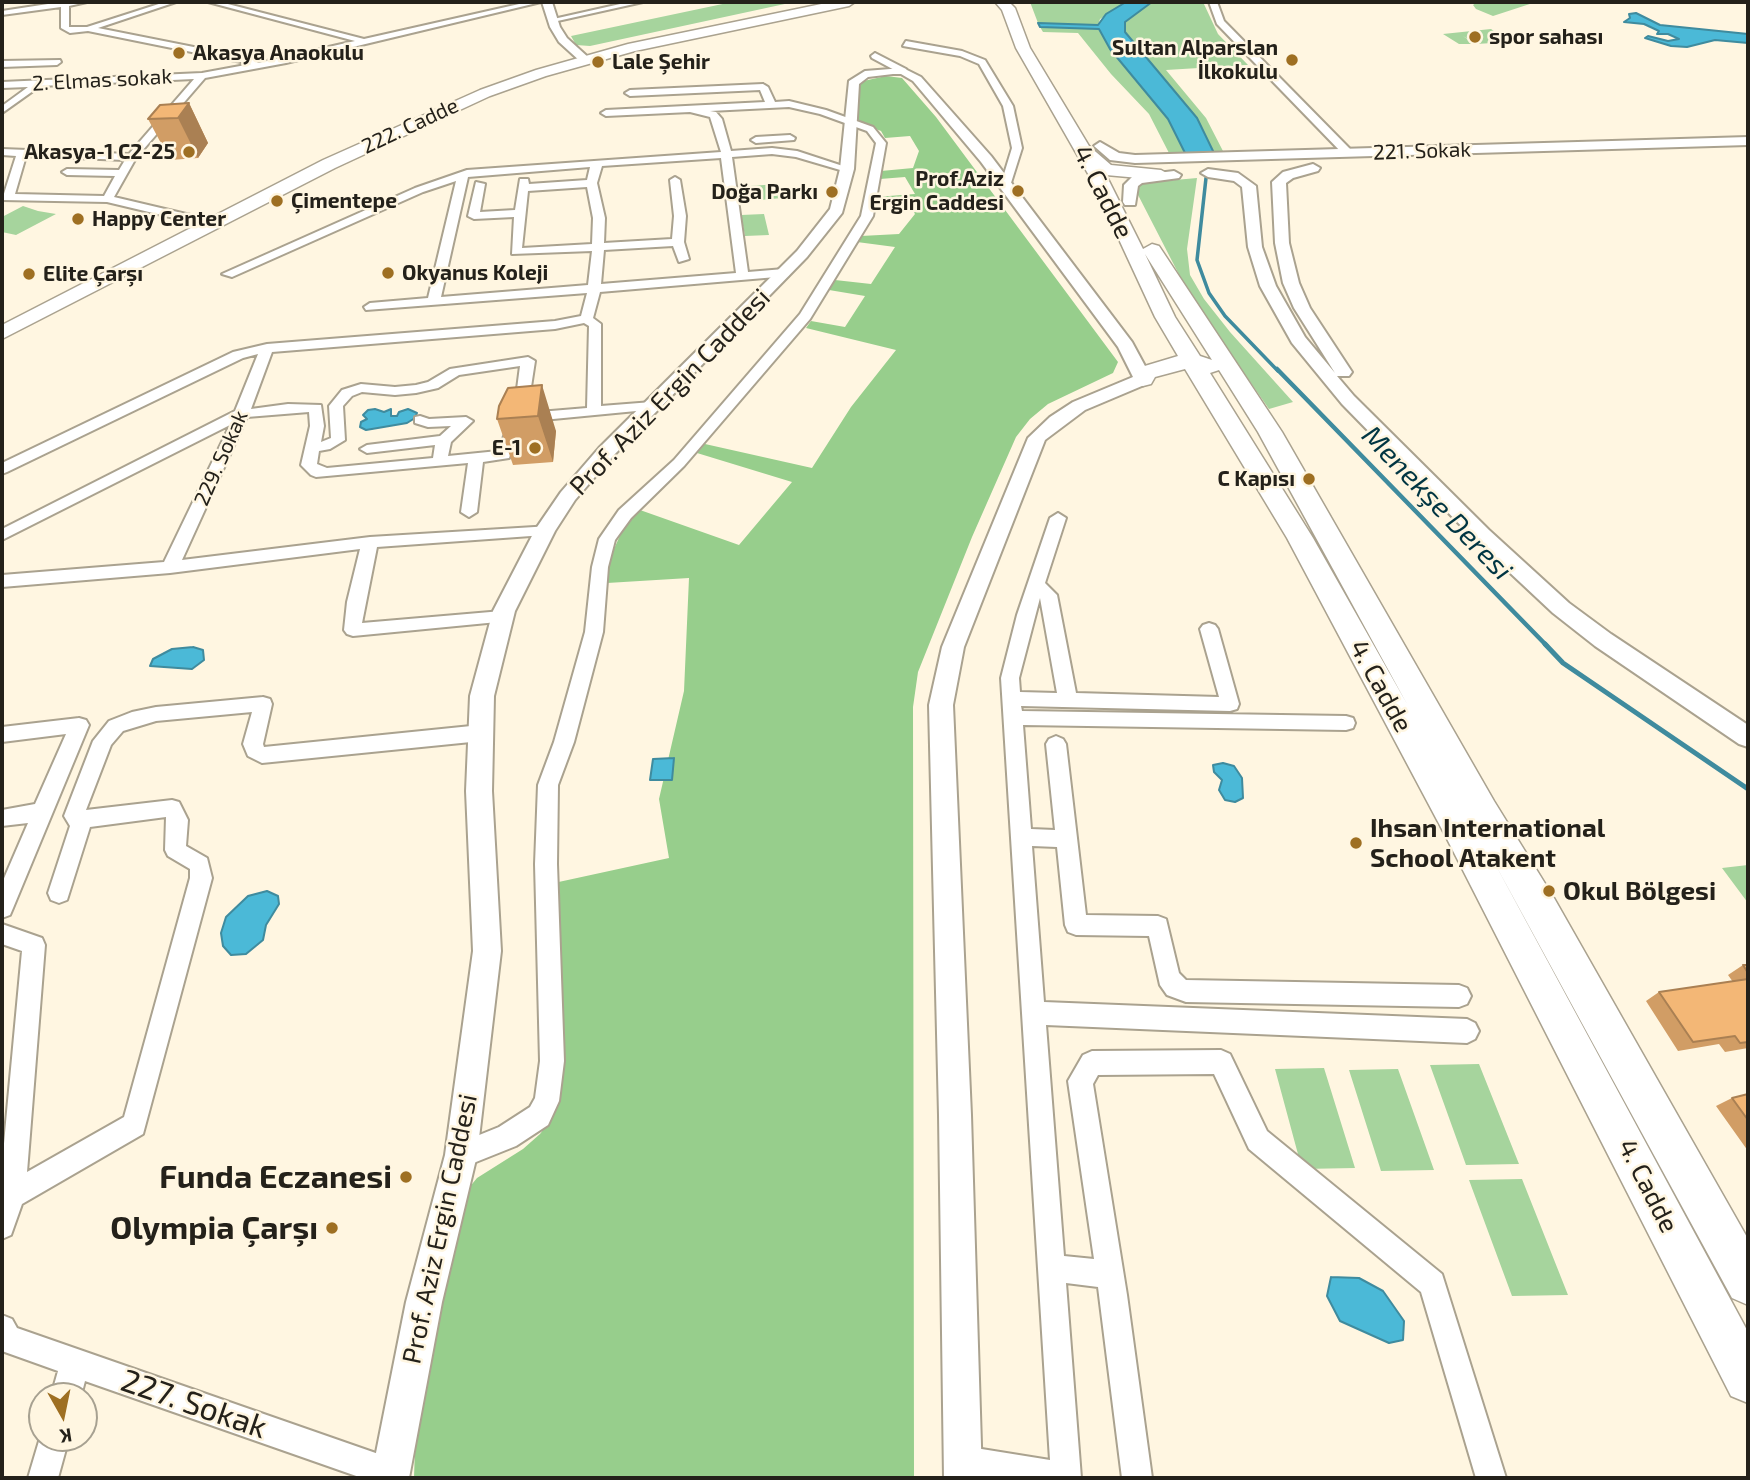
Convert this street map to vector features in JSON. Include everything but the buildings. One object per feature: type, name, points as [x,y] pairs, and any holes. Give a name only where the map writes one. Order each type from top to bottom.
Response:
[{"type":"main road","name":"222. Cadde","points":[[2,318],[444,109],[485,93],[581,57],[672,31],[816,2]]},
{"type":"main road","name":"222. Cadde","points":[[581,57],[849,2]]},
{"type":"main road","name":"4. Cadde","points":[[1001,2],[1008,8],[1023,48],[1115,173],[1201,359]]},
{"type":"main road","points":[[1022,2],[1027,19],[1047,60]]},
{"type":"main road","name":"4. Cadde","points":[[1091,142],[1100,179],[1165,317],[1201,359],[1263,448],[1398,656],[1482,811],[1541,909],[1748,1282]]},
{"type":"main road","points":[[1115,173],[1152,169]]},
{"type":"main road","name":"222. Cadde","points":[[2,333],[200,224]]},
{"type":"main road","points":[[1146,280],[1166,352],[1166,358],[1152,376]]},
{"type":"main road","points":[[1152,376],[1201,359]]},
{"type":"main road","points":[[1152,376],[1198,393],[1263,448]]},
{"type":"main road","name":"4. Cadde","points":[[1263,448],[1300,538],[1457,825],[1748,1379]]},
{"type":"street","points":[[2,3],[12,2]]},
{"type":"street","points":[[2,13],[83,2]]},
{"type":"street","points":[[65,3],[65,29],[73,32],[172,2]]},
{"type":"street","points":[[212,2],[364,41]]},
{"type":"street","points":[[232,7],[247,2]]},
{"type":"street","name":"2. Elmas sokak","points":[[7,85],[202,76],[537,2]]},
{"type":"street","points":[[547,2],[563,40],[581,57]]},
{"type":"street","points":[[553,20],[620,3],[639,2]]},
{"type":"street","points":[[1213,2],[1220,22],[1349,153]]},
{"type":"street","points":[[88,29],[265,64]]},
{"type":"street","points":[[906,44],[962,54],[982,62],[987,69],[1008,106],[1017,148],[1006,184]]},
{"type":"street","points":[[875,55],[917,79],[1006,184],[1126,346],[1152,376],[1079,406],[1037,438],[953,646],[941,705],[963,1470],[1047,1474],[1050,1478]]},
{"type":"street","points":[[2,64],[57,62]]},
{"type":"street","points":[[7,85],[26,65]]},
{"type":"street","name":"Prof. Aziz Ergin Caddesi","points":[[390,1476],[424,1302],[461,1155],[487,951],[479,791],[482,696],[502,617],[545,530],[568,496],[606,453],[784,273],[837,210],[847,169],[853,83],[865,74],[903,71]]},
{"type":"street","points":[[107,199],[132,157],[202,76]]},
{"type":"street","points":[[2,110],[37,84]]},
{"type":"street","points":[[630,93],[763,87],[771,104]]},
{"type":"street","points":[[461,1155],[507,1137],[539,1116],[547,1101],[552,1061],[546,864],[548,785],[564,742],[594,632],[600,567],[607,539],[625,514],[679,463],[805,316],[867,216],[881,143],[870,129],[823,112],[771,104],[606,113]]},
{"type":"street","points":[[654,114],[713,114],[717,119],[725,148],[741,276]]},
{"type":"street","points":[[750,141],[790,138]]},
{"type":"street","points":[[725,148],[737,142]]},
{"type":"street","name":"221. Sokak","points":[[1091,142],[1115,157],[1152,169],[1349,153],[1748,142]]},
{"type":"street","points":[[1130,202],[1131,185],[1152,169],[1238,177],[1247,182],[1255,177],[1313,168],[1573,149],[1748,142]]},
{"type":"street","points":[[228,274],[419,190],[477,170],[600,162],[725,148],[797,154],[847,169]]},
{"type":"street","points":[[2,152],[132,157]]},
{"type":"street","points":[[5,197],[22,153]]},
{"type":"street","points":[[58,185],[73,156]]},
{"type":"street","points":[[586,319],[592,304],[598,247],[599,218],[592,183],[595,168],[600,162]]},
{"type":"street","points":[[1313,168],[1288,175],[1279,183],[1282,243],[1297,297],[1325,346],[1360,393],[1506,539],[1571,598],[1642,650],[1748,719]]},
{"type":"street","points":[[5,197],[121,173]]},
{"type":"street","points":[[434,302],[463,175]]},
{"type":"street","points":[[1255,177],[1254,183],[1264,181],[1276,184],[1279,189]]},
{"type":"street","points":[[1255,177],[1255,247],[1268,286],[1298,339],[1348,400],[1482,536],[1561,608],[1603,640],[1748,737]]},
{"type":"street","points":[[675,180],[680,216],[678,242],[683,258]]},
{"type":"street","points":[[592,183],[524,184],[516,251],[678,242]]},
{"type":"street","points":[[480,184],[473,220],[520,213]]},
{"type":"street","points":[[58,185],[200,224]]},
{"type":"street","points":[[370,307],[784,273]]},
{"type":"street","points":[[2,469],[238,355],[267,348],[555,325],[586,319],[594,324],[594,410]]},
{"type":"street","name":"229. Sokak","points":[[170,566],[241,415],[267,348]]},
{"type":"street","points":[[2,535],[241,415],[288,408],[316,408],[317,426],[312,448],[309,465],[316,472],[504,455],[519,418],[528,361],[471,368],[416,389],[395,391],[361,388],[347,393],[336,406],[338,440],[312,448]]},
{"type":"street","points":[[519,418],[652,406]]},
{"type":"street","points":[[368,449],[444,440],[466,421],[428,423],[420,420]]},
{"type":"street","points":[[439,462],[444,440]]},
{"type":"street","points":[[469,512],[476,458]]},
{"type":"street","points":[[1058,518],[1010,678],[1066,1478]]},
{"type":"street","points":[[2,581],[170,566],[370,542],[545,530]]},
{"type":"street","points":[[370,542],[356,602],[353,630],[502,617]]},
{"type":"street","points":[[1036,585],[1048,595],[1068,700]]},
{"type":"street","points":[[1013,709],[1068,700],[1230,704],[1209,629]]},
{"type":"street","points":[[59,893],[80,826],[79,820],[74,816],[103,741],[116,726],[132,719],[156,714],[262,704],[253,744],[255,751],[262,755],[481,733]]},
{"type":"street","points":[[1013,709],[1346,723]]},
{"type":"street","points":[[2,734],[79,725],[2,908]]},
{"type":"street","points":[[1056,744],[1076,925],[1158,926],[1168,977],[1180,990],[1459,996]]},
{"type":"street","points":[[12,1195],[134,1125],[201,878],[200,864],[175,850],[178,820],[172,808],[79,820]]},
{"type":"street","points":[[2,818],[42,812]]},
{"type":"street","points":[[1022,837],[1066,839]]},
{"type":"street","points":[[2,934],[34,945],[12,1195],[2,1226]]},
{"type":"street","points":[[1035,1013],[1467,1031]]},
{"type":"street","points":[[1137,1478],[1110,1275],[1080,1081],[1092,1063],[1221,1062],[1258,1140],[1432,1284],[1490,1478]]},
{"type":"street","points":[[1052,1269],[1110,1275]]},
{"type":"street","name":"227. Sokak","points":[[2,1329],[8,1339],[390,1476]]},
{"type":"street","points":[[70,1382],[75,1363]]},
{"type":"street","points":[[43,1478],[50,1452]]},
{"type":"green space","points":[[732,2],[794,2],[590,46],[576,45],[571,36]]},
{"type":"green space","points":[[1030,2],[1126,2],[1100,19],[1098,25],[1079,26],[1038,23]]},
{"type":"green space","points":[[1152,2],[1203,2],[1218,34],[1248,65],[1166,70],[1206,118],[1224,153],[1214,153],[1197,118],[1125,32],[1125,22]]},
{"type":"green space","points":[[1477,2],[1536,2],[1493,16],[1476,9],[1473,5]]},
{"type":"green space","points":[[1040,27],[1099,29],[1110,49],[1168,119],[1185,153],[1169,153],[1149,114],[1111,74],[1078,33],[1043,32]]},
{"type":"green space","points":[[1491,29],[1510,42],[1476,44],[1463,36],[1474,44],[1459,44],[1443,34]]},
{"type":"green space","points":[[886,76],[902,78],[936,117],[1118,362],[1113,373],[1048,404],[1030,419],[1016,437],[972,537],[918,672],[913,707],[914,1478],[414,1478],[415,1448],[431,1345],[468,1189],[477,1178],[523,1149],[540,1134],[552,1118],[559,1098],[562,1076],[554,883],[669,858],[659,799],[684,691],[689,578],[607,583],[610,558],[622,531],[640,510],[739,545],[792,482],[697,453],[705,444],[812,468],[851,407],[896,350],[806,328],[811,321],[845,327],[865,296],[829,290],[835,280],[871,284],[895,247],[857,242],[861,236],[899,234],[915,214],[907,200],[875,203],[876,197],[915,194],[905,177],[880,179],[881,171],[913,168],[919,151],[910,136],[885,138],[881,131],[863,124],[857,118],[859,82]]},
{"type":"green space","points":[[1197,178],[1187,249],[1190,275],[1204,299],[1230,332],[1293,402],[1269,409],[1190,296],[1136,191],[1142,183]]},
{"type":"green space","points":[[778,184],[782,198],[739,202],[736,187]]},
{"type":"green space","points":[[23,206],[56,214],[16,235],[2,232],[2,217]]},
{"type":"green space","points":[[764,214],[769,235],[745,236],[741,215]]},
{"type":"green space","points":[[1748,865],[1748,903],[1722,868]]},
{"type":"green space","points":[[1479,1064],[1519,1164],[1466,1165],[1430,1065]]},
{"type":"green space","points":[[1324,1068],[1355,1168],[1302,1169],[1275,1069]]},
{"type":"green space","points":[[1398,1069],[1434,1170],[1381,1171],[1349,1070]]},
{"type":"green space","points":[[1522,1179],[1568,1295],[1512,1296],[1469,1180]]},
{"type":"water","points":[[1126,2],[1152,2],[1125,22],[1125,32],[1197,118],[1214,153],[1185,153],[1168,119],[1110,49],[1099,29],[1040,27],[1038,23],[1098,25],[1106,14]]},
{"type":"water","points":[[1636,13],[1660,25],[1748,34],[1748,43],[1715,40],[1687,47],[1671,46],[1645,38],[1648,36],[1668,41],[1679,39],[1668,34],[1657,34],[1659,31],[1644,24],[1624,22],[1630,18],[1629,14]]},
{"type":"water","points":[[391,409],[391,416],[397,416],[399,412],[408,409],[417,413],[415,418],[407,423],[366,430],[360,427],[361,422],[367,419],[363,415],[368,410],[384,412]]},
{"type":"water","points":[[193,647],[203,650],[204,660],[192,669],[150,666],[153,659],[172,649]]},
{"type":"water","points":[[674,758],[672,780],[650,780],[653,759]]},
{"type":"water","points":[[1223,763],[1234,766],[1242,778],[1243,798],[1235,802],[1225,800],[1219,790],[1222,780],[1214,772],[1213,765]]},
{"type":"water","points":[[267,891],[278,896],[279,904],[266,925],[263,940],[246,954],[231,955],[223,946],[221,933],[226,917],[248,896]]},
{"type":"water","points":[[1331,1277],[1359,1278],[1383,1291],[1404,1321],[1403,1340],[1389,1343],[1340,1321],[1327,1296]]},
{"type":"waterway","name":"Menekşe Deresi","points":[[1206,178],[1197,260],[1209,293],[1225,316],[1278,371]]},
{"type":"waterway","name":"Menekşe Deresi","points":[[1277,369],[1547,646]]},
{"type":"waterway","name":"Menekşe Deresi","points":[[1545,644],[1563,663],[1748,789]]},
{"type":"place","name":"spor sahası","points":[[1475,37]]},
{"type":"place","name":"Akasya Anaokulu","points":[[179,53]]},
{"type":"place","name":"Sultan Alparslan İlkokulu","points":[[1292,60]]},
{"type":"place","name":"Lale Şehir","points":[[598,62]]},
{"type":"place","name":"Akasya-1 C2-25","points":[[189,152]]},
{"type":"place","name":"Prof.Aziz Ergin Caddesi","points":[[1018,191]]},
{"type":"place","name":"Doğa Parkı","points":[[832,192]]},
{"type":"place","name":"Çimentepe","points":[[277,201]]},
{"type":"place","name":"Happy Center","points":[[78,219]]},
{"type":"place","name":"Okyanus Koleji","points":[[388,273]]},
{"type":"place","name":"Elite Çarşı","points":[[29,274]]},
{"type":"place","name":"E-1","points":[[535,448]]},
{"type":"place","name":"C Kapısı","points":[[1309,479]]},
{"type":"place","name":"Ihsan International School Atakent","points":[[1356,843]]},
{"type":"place","name":"Okul Bölgesi","points":[[1549,891]]},
{"type":"place","name":"Funda Eczanesi","points":[[406,1177]]},
{"type":"place","name":"Olympia Çarşı","points":[[332,1228]]}]
